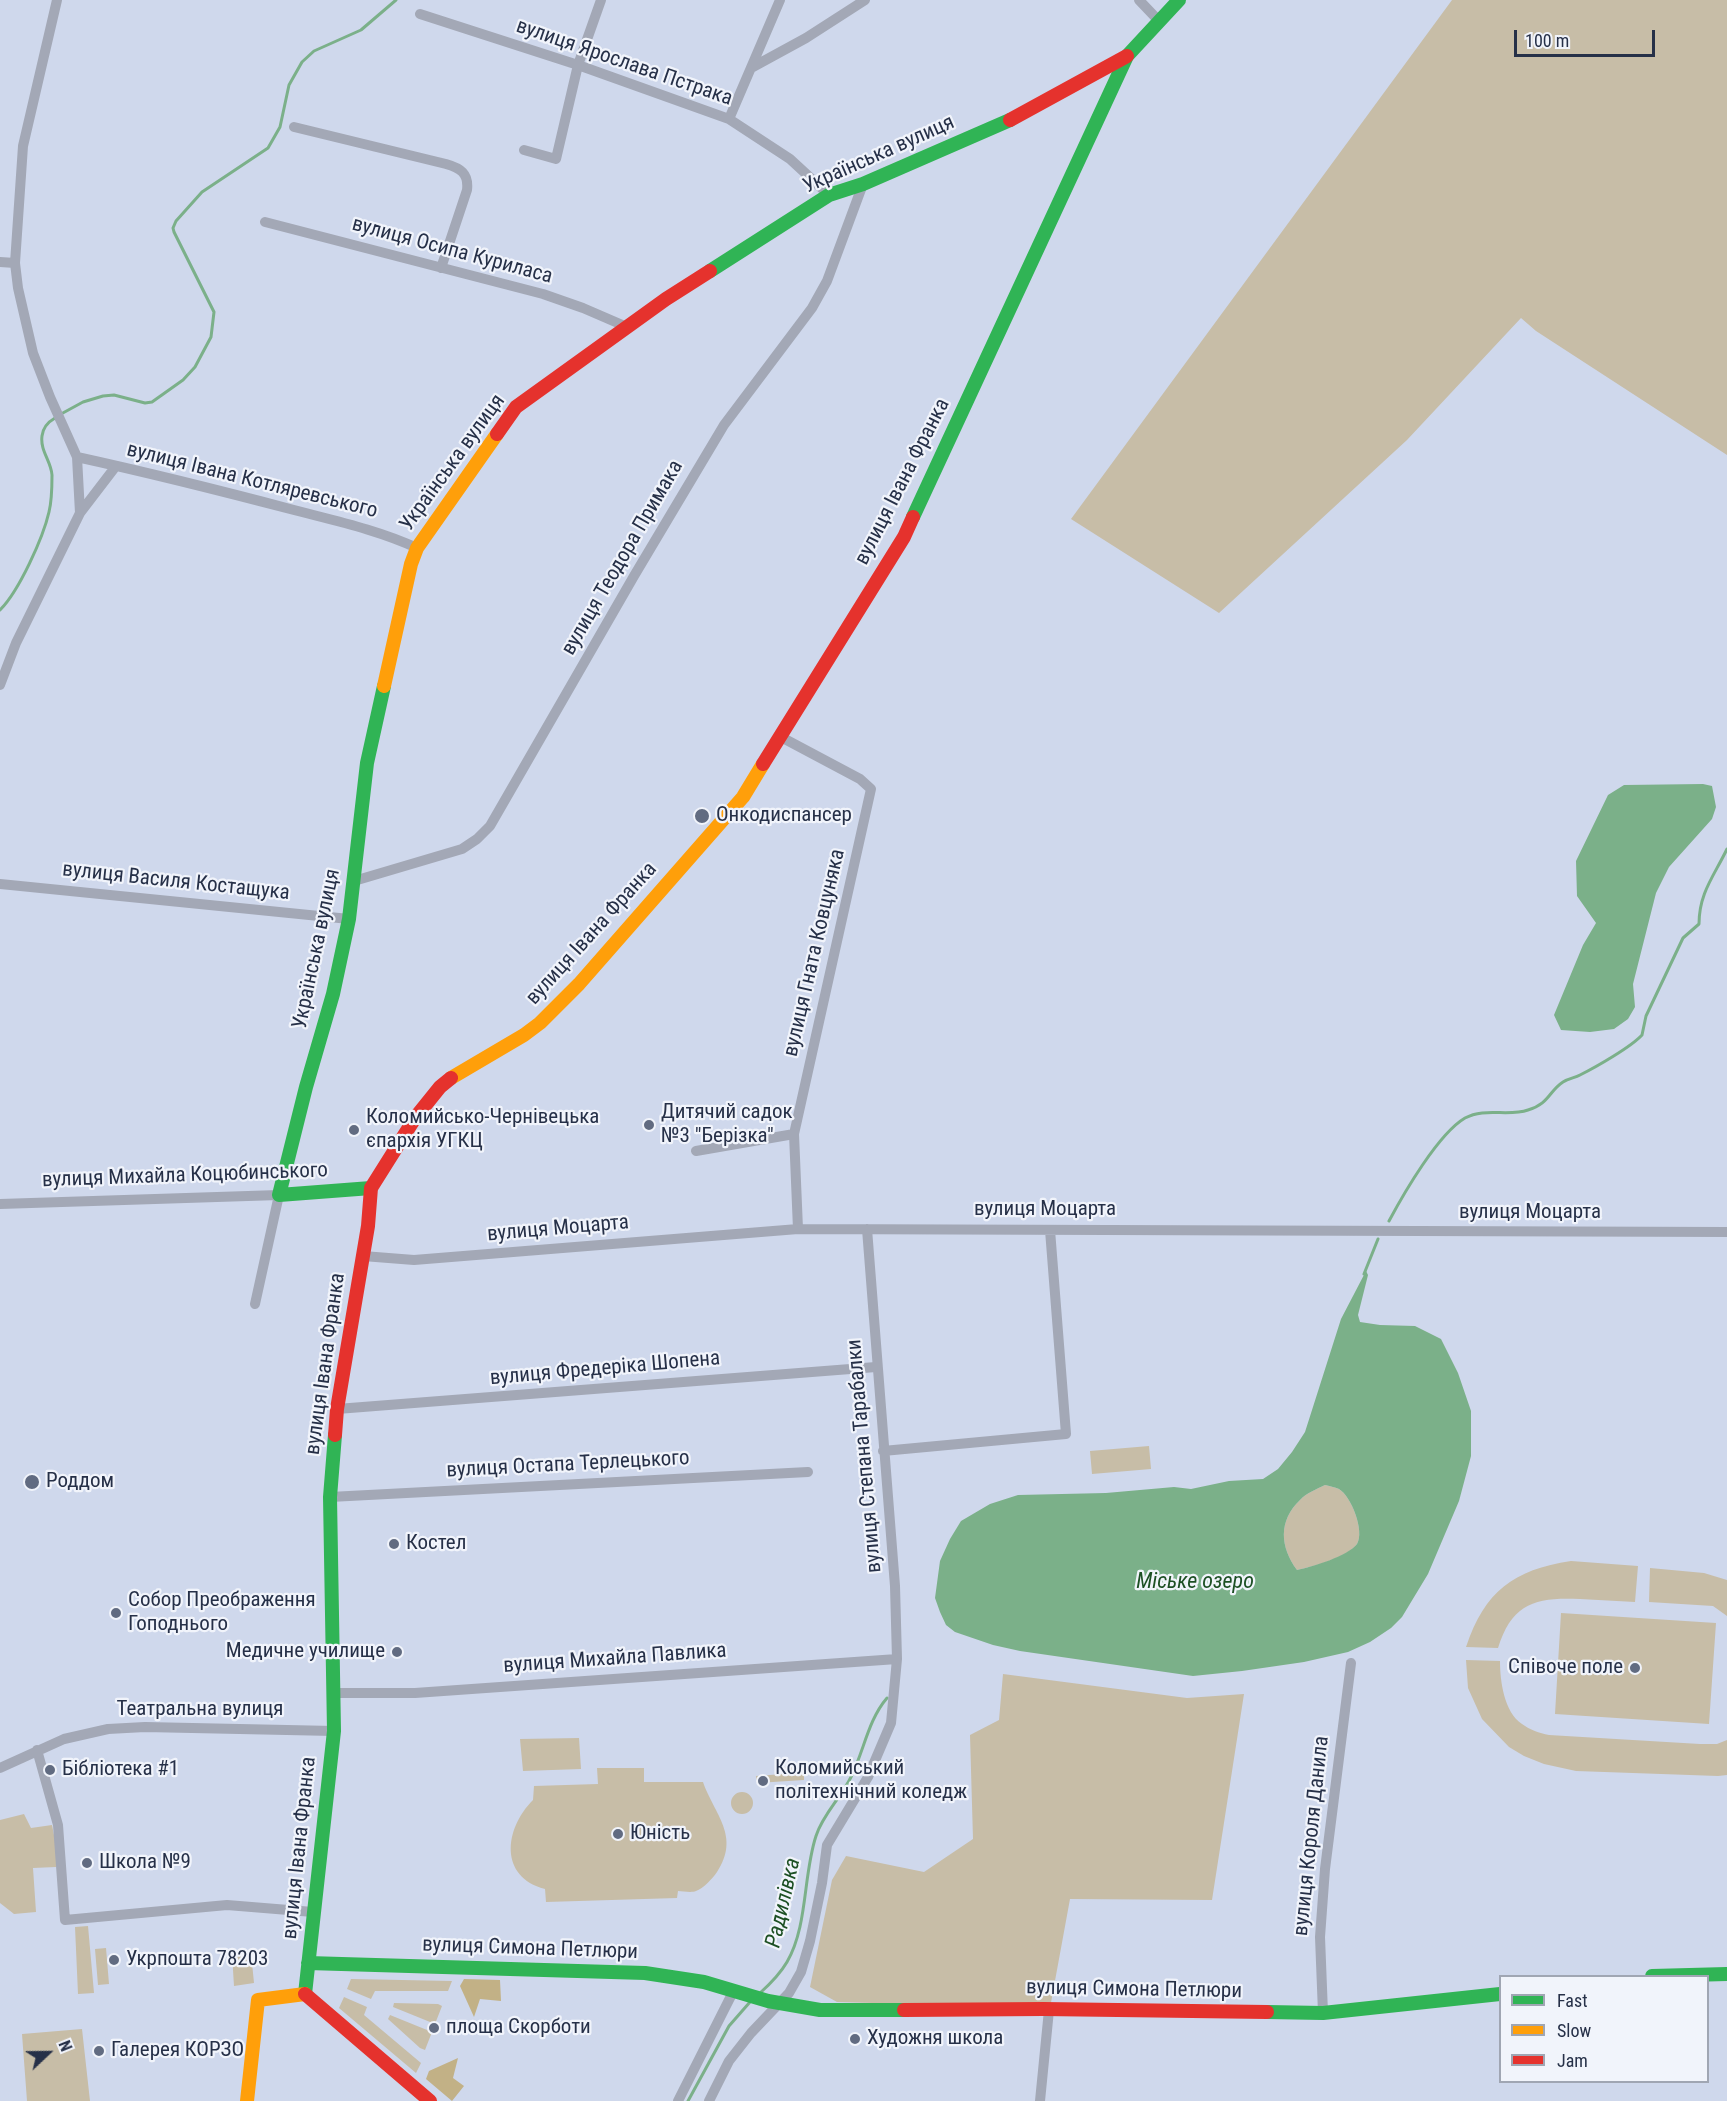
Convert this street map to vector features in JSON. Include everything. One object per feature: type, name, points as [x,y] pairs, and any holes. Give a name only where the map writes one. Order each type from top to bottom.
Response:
[{"type":"street","points":[[57,0],[23,146],[15,263],[31,347],[54,407],[77,457],[80,513]]},
{"type":"street","points":[[524,150],[556,159],[578,65],[601,0]]},
{"type":"street","points":[[729,119],[780,0]]},
{"type":"street","points":[[751,68],[806,38],[865,0]]},
{"type":"street","points":[[1139,0],[1160,21]]},
{"type":"street","name":"вулиця Івана Франка","points":[[306,1994],[334,1731],[330,1497],[337,1409],[368,1226],[371,1188],[415,1118],[436,1092],[459,1072],[531,1030],[579,984],[738,804],[904,537],[1127,56],[1179,0]]},
{"type":"street","name":"вулиця Ярослава Пстрака","points":[[420,14],[578,65],[729,119],[790,159],[829,195]]},
{"type":"street","name":"Українська вулиця","points":[[279,1195],[306,1087],[333,994],[349,919],[367,763],[411,564],[417,548],[516,406],[666,299],[829,195],[863,184],[1012,119],[1127,56]]},
{"type":"street","points":[[294,127],[446,164],[463,172],[467,179],[466,190],[441,268]]},
{"type":"street","name":"вулиця Теодора Примака","points":[[354,880],[462,849],[490,826],[724,425],[812,308],[827,281],[863,184]]},
{"type":"street","name":"вулиця Осипа Куриласа","points":[[265,222],[543,294],[627,327]]},
{"type":"street","points":[[0,262],[15,263]]},
{"type":"street","name":"вулиця Івана Котляревського","points":[[77,457],[158,475],[390,536],[417,548]]},
{"type":"street","points":[[0,681],[16,643],[80,513],[116,466]]},
{"type":"street","name":"вулиця Гната Ковцуняка","points":[[781,737],[860,779],[871,789],[794,1134],[798,1229]]},
{"type":"street","name":"вулиця Василя Костащука","points":[[0,884],[349,919]]},
{"type":"street","points":[[696,1151],[794,1134]]},
{"type":"street","name":"вулиця Михайла Коцюбинського","points":[[0,1204],[279,1195],[371,1188]]},
{"type":"street","points":[[255,1304],[279,1195]]},
{"type":"street","name":"вулиця Моцарта","points":[[363,1256],[414,1260],[798,1229],[1727,1232]]},
{"type":"street","name":"вулиця Степана Тарабалки","points":[[774,2002],[795,1986],[805,1961],[822,1883],[826,1845],[868,1777],[886,1737],[893,1710],[897,1625],[867,1229]]},
{"type":"street","points":[[883,1451],[1066,1434],[1050,1230]]},
{"type":"street","name":"вулиця Фредеріка Шопена","points":[[337,1409],[876,1367]]},
{"type":"street","name":"вулиця Остапа Терлецького","points":[[330,1497],[808,1472]]},
{"type":"street","name":"вулиця Михайла Павлика","points":[[335,1693],[415,1693],[897,1659]]},
{"type":"street","name":"вулиця Короля Данила","points":[[1323,2013],[1320,1937],[1324,1880],[1351,1664]]},
{"type":"street","name":"Театральна вулиця","points":[[0,1768],[37,1750],[99,1730],[130,1727],[334,1731]]},
{"type":"street","points":[[37,1750],[58,1825],[65,1920],[227,1905],[313,1912]]},
{"type":"street","name":"вулиця Симона Петлюри","points":[[308,1963],[645,1973],[704,1982],[774,2002],[820,2010],[1323,2013],[1499,1994]]},
{"type":"street","points":[[1667,1975],[1727,1974]]},
{"type":"street","points":[[678,2101],[741,1992]]},
{"type":"street","points":[[247,2101],[258,2000],[306,1994],[430,2101]]},
{"type":"street","points":[[709,2101],[729,2061],[774,2002]]},
{"type":"street","points":[[1040,2101],[1049,2010]]},
{"type":"shaded area","points":[[1452,0],[1727,0],[1727,455],[1536,331],[1521,318],[1407,440],[1219,613],[1071,519]]},
{"type":"shaded area","points":[[1149,1446],[1151,1469],[1092,1474],[1090,1451]]},
{"type":"shaded area","points":[[1325,1485],[1339,1489],[1348,1499],[1356,1514],[1359,1538],[1357,1544],[1346,1553],[1320,1564],[1297,1570],[1287,1552],[1285,1525],[1293,1508],[1302,1498]]},
{"type":"shaded area","points":[[1571,1561],[1638,1566],[1635,1602],[1551,1599],[1538,1602],[1518,1612],[1504,1633],[1498,1648],[1466,1647],[1482,1611],[1504,1586],[1533,1570]]},
{"type":"shaded area","points":[[1650,1568],[1704,1573],[1727,1580],[1727,1616],[1713,1606],[1649,1602]]},
{"type":"shaded area","name":"Співоче поле","points":[[1561,1613],[1716,1623],[1709,1724],[1555,1714]]},
{"type":"shaded area","points":[[1466,1660],[1500,1661],[1502,1687],[1507,1704],[1516,1719],[1531,1730],[1549,1735],[1700,1744],[1717,1744],[1727,1740],[1727,1775],[1576,1771],[1544,1764],[1524,1756],[1509,1747],[1482,1719],[1468,1688]]},
{"type":"shaded area","points":[[1003,1674],[1187,1698],[1244,1694],[1212,1900],[1070,1899],[1050,2008],[837,2002],[810,1987],[832,1880],[846,1856],[924,1872],[973,1839],[970,1735],[999,1720]]},
{"type":"shaded area","points":[[579,1738],[581,1769],[523,1771],[520,1739]]},
{"type":"shaded area","points":[[804,1766],[804,1780],[757,1783],[756,1776],[783,1774],[783,1767]]},
{"type":"shaded area","name":"Юність","points":[[597,1768],[644,1768],[644,1782],[703,1782],[726,1836],[724,1859],[708,1883],[694,1892],[678,1891],[677,1898],[546,1902],[545,1889],[530,1883],[513,1863],[512,1838],[516,1824],[533,1800],[534,1786],[598,1784]]},
{"type":"shaded area","points":[[742,1792],[750,1795],[753,1803],[750,1811],[742,1814],[734,1811],[731,1803],[734,1795]]},
{"type":"shaded area","points":[[24,1814],[31,1828],[52,1825],[56,1845],[56,1867],[33,1868],[36,1912],[14,1914],[0,1903],[0,1820]]},
{"type":"shaded area","points":[[88,1926],[94,1993],[78,1994],[75,1927]]},
{"type":"shaded area","points":[[106,1948],[109,1984],[98,1985],[95,1949]]},
{"type":"shaded area","points":[[251,1953],[254,1983],[234,1986],[232,1954]]},
{"type":"shaded area","points":[[351,1979],[452,1981],[448,1991],[375,1991],[371,1999],[347,1989]]},
{"type":"shaded area","points":[[464,1979],[500,1980],[501,2001],[480,1999],[474,2017],[460,1986]]},
{"type":"shaded area","points":[[344,1997],[367,2007],[364,2015],[421,2063],[416,2073],[339,2008]]},
{"type":"shaded area","points":[[394,2003],[442,2006],[435,2024],[393,2007]]},
{"type":"shaded area","points":[[390,2015],[432,2032],[425,2050],[388,2019]]},
{"type":"shaded area","points":[[82,2029],[90,2101],[27,2101],[22,2034]]},
{"type":"shaded area","points":[[458,2058],[453,2078],[464,2086],[452,2101],[426,2079],[429,2071]]},
{"type":"water","points":[[1703,784],[1712,786],[1716,807],[1712,819],[1669,867],[1656,893],[1633,984],[1635,1007],[1628,1019],[1614,1029],[1590,1032],[1561,1030],[1554,1015],[1583,945],[1596,923],[1577,896],[1576,861],[1608,795],[1624,785]]},
{"type":"water","name":"Міське озеро","points":[[1366,1271],[1368,1275],[1358,1315],[1360,1322],[1415,1326],[1441,1339],[1458,1373],[1471,1411],[1471,1456],[1459,1501],[1428,1574],[1402,1617],[1391,1628],[1370,1642],[1348,1652],[1304,1662],[1193,1676],[1020,1651],[993,1645],[955,1632],[946,1625],[935,1598],[940,1561],[961,1521],[990,1504],[1018,1495],[1106,1493],[1174,1487],[1191,1489],[1229,1481],[1263,1479],[1278,1469],[1305,1432],[1341,1319]],"holes":[[[1325,1485],[1339,1489],[1348,1499],[1356,1514],[1359,1538],[1357,1544],[1346,1553],[1320,1564],[1297,1570],[1287,1552],[1285,1525],[1293,1508],[1302,1498]]]},
{"type":"waterway","points":[[61,414],[83,402],[103,396],[114,395],[145,403],[152,402],[183,380],[195,367],[211,337],[214,312],[174,232],[176,221],[202,192],[268,148],[280,127],[289,85],[302,62],[314,51],[361,30],[396,0]]},
{"type":"waterway","points":[[0,610],[22,577],[46,523],[51,503],[52,475],[42,436],[46,425],[55,418]]},
{"type":"waterway","points":[[1389,1221],[1433,1150],[1465,1118],[1480,1113],[1513,1113],[1535,1107],[1545,1101],[1563,1082],[1604,1062],[1642,1035],[1646,1016],[1683,938],[1699,924],[1704,894],[1727,849]]},
{"type":"waterway","points":[[1364,1274],[1378,1239]]},
{"type":"waterway","name":"Радилівка","points":[[760,1993],[781,1971],[794,1948],[799,1933],[816,1836],[823,1820],[851,1777],[875,1716],[887,1698]]},
{"type":"waterway","name":"Радилівка","points":[[688,2101],[729,2026],[750,2002]]},
{"type":"traffic: fast","points":[[913,517],[1127,56],[1179,0]]},
{"type":"traffic: fast","points":[[710,271],[829,195],[863,184],[1010,120]]},
{"type":"traffic: fast","points":[[371,1188],[279,1195],[306,1087],[333,994],[349,919],[367,763],[384,686]]},
{"type":"traffic: fast","points":[[305,1994],[334,1731],[330,1497],[335,1435]]},
{"type":"traffic: fast","points":[[308,1963],[645,1973],[704,1982],[768,2001],[820,2010],[904,2010]]},
{"type":"traffic: fast","points":[[1690,1975],[1727,1974]]},
{"type":"traffic: fast","points":[[1267,2012],[1323,2013],[1499,1994]]},
{"type":"traffic: slow","points":[[384,686],[411,564],[417,548],[497,434]]},
{"type":"traffic: slow","points":[[451,1078],[524,1035],[540,1023],[579,984],[743,797],[763,764]]},
{"type":"traffic: slow","points":[[247,2101],[258,2000],[305,1994]]},
{"type":"traffic: jam","points":[[1010,120],[1127,56]]},
{"type":"traffic: jam","points":[[497,434],[516,407],[666,299],[710,271]]},
{"type":"traffic: jam","points":[[763,764],[904,537],[913,517]]},
{"type":"traffic: jam","points":[[335,1435],[337,1409],[368,1226],[371,1188],[415,1118],[440,1087],[451,1078]]},
{"type":"traffic: jam","points":[[305,1994],[430,2101]]},
{"type":"traffic: jam","points":[[904,2010],[1267,2012]]},
{"type":"place","name":"Онкодиспансер","points":[[702,816]]},
{"type":"place","name":"Дитячий садок №3 \"Берізка\"","points":[[649,1125]]},
{"type":"place","name":"Коломийсько-Чернівецька єпархія УГКЦ","points":[[354,1130]]},
{"type":"place","name":"Роддом","points":[[32,1482]]},
{"type":"place","name":"Костел","points":[[394,1544]]},
{"type":"place","name":"Собор Преображення Гоподнього","points":[[116,1613]]},
{"type":"place","name":"Медичне училище","points":[[397,1652]]},
{"type":"place","name":"Співоче поле","points":[[1635,1668]]},
{"type":"place","name":"Бібліотека #1","points":[[50,1770]]},
{"type":"place","name":"Коломийський політехнічний коледж","points":[[763,1781]]},
{"type":"place","name":"Юність","points":[[618,1834]]},
{"type":"place","name":"Школа №9","points":[[87,1863]]},
{"type":"place","name":"Укрпошта 78203","points":[[114,1960]]},
{"type":"place","name":"площа Скорботи","points":[[434,2028]]},
{"type":"place","name":"Художня школа","points":[[855,2039]]},
{"type":"place","name":"Галерея КОРЗО","points":[[99,2051]]}]
